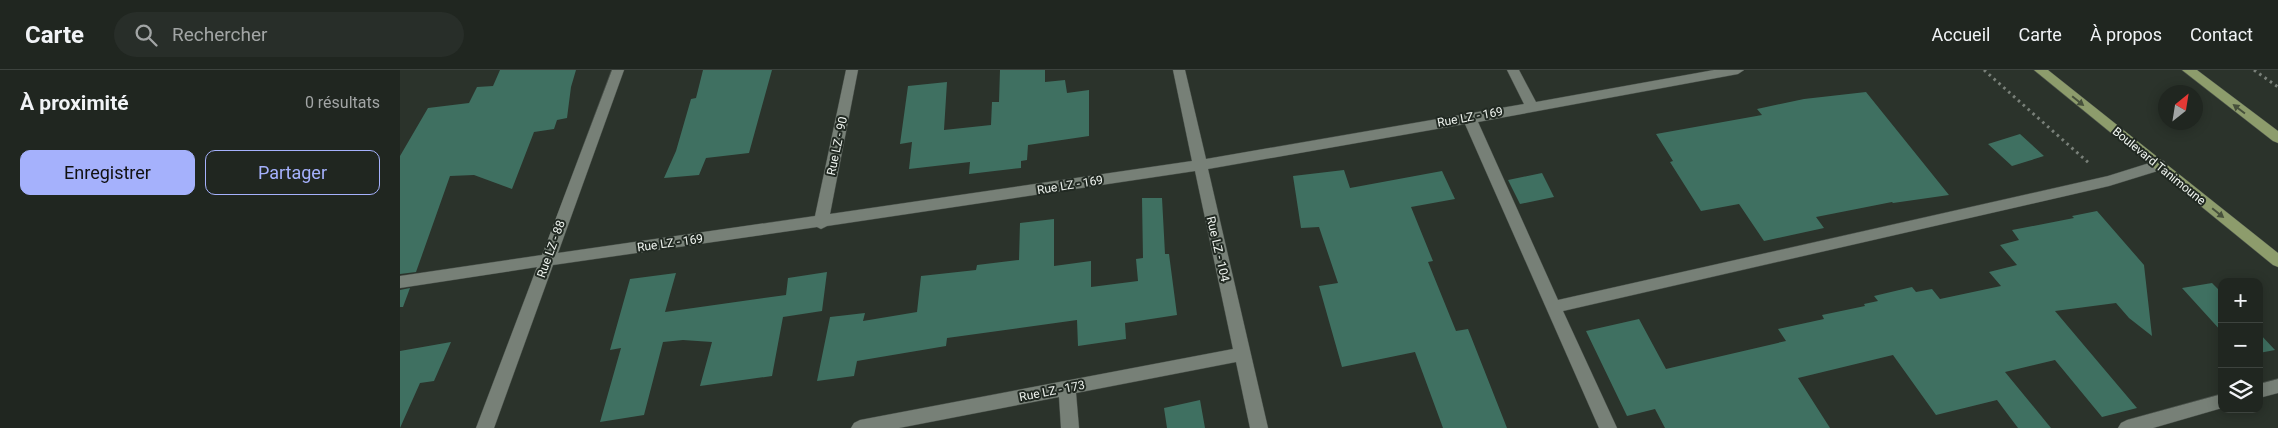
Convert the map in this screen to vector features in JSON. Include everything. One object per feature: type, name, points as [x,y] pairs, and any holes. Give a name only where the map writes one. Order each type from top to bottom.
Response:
[{"type":"main road","name":"Boulevard Tanimoune","points":[[2040,70],[2278,261]]},
{"type":"main road","points":[[2188,70],[2278,138]]},
{"type":"street","name":"Rue LZ - 88","points":[[485,428],[618,70]]},
{"type":"street","name":"Rue LZ - 90","points":[[821,223],[852,70]]},
{"type":"street","name":"Rue LZ - 104","points":[[1179,70],[1259,428]]},
{"type":"street","points":[[1513,70],[1531,106]]},
{"type":"street","name":"Rue LZ - 169","points":[[400,282],[821,223],[1199,166],[1738,70]]},
{"type":"street","points":[[1469,118],[1608,428]]},
{"type":"street","points":[[1554,307],[2109,181],[2159,165]]},
{"type":"street","name":"Rue LZ - 173","points":[[860,428],[1243,354]]},
{"type":"street","points":[[2263,390],[2278,386]]},
{"type":"street","points":[[1067,388],[1070,428]]},
{"type":"street","points":[[2126,428],[2218,402]]},
{"type":"path","points":[[1984,70],[2109,181]]},
{"type":"path","points":[[2254,70],[2278,87]]},
{"type":"building","points":[[500,70],[576,70],[571,87],[567,118],[557,120],[554,129],[534,132],[512,189],[474,175],[450,176],[416,272],[400,274],[400,156],[428,108],[469,103],[477,87],[493,86]]},
{"type":"building","points":[[703,70],[772,70],[749,153],[706,158],[699,175],[664,178],[676,151],[691,99],[696,98]]},
{"type":"building","points":[[1000,70],[1045,70],[1045,82],[1065,80],[1067,93],[1089,90],[1089,136],[1028,145],[1027,160],[1021,161],[1021,168],[969,174],[970,162],[909,169],[912,142],[900,144],[908,86],[947,82],[944,130],[991,125],[992,102],[999,102]]},
{"type":"building","points":[[1866,92],[1949,195],[1892,202],[1816,217],[1824,228],[1764,241],[1739,204],[1701,211],[1670,162],[1673,161],[1656,134],[1762,115],[1757,109],[1804,99]]},
{"type":"building","points":[[2020,134],[2044,156],[2012,166],[1988,144]]},
{"type":"building","points":[[1344,170],[1350,188],[1442,171],[1455,199],[1411,207],[1433,261],[1428,262],[1456,331],[1468,329],[1507,428],[1443,428],[1415,352],[1342,367],[1319,286],[1338,283],[1319,227],[1301,228],[1293,176]]},
{"type":"building","points":[[1542,173],[1554,197],[1520,204],[1508,180]]},
{"type":"building","points":[[1142,198],[1162,198],[1165,254],[1169,254],[1177,315],[1125,323],[1126,339],[1078,346],[1077,320],[947,338],[946,346],[857,361],[854,376],[817,381],[830,317],[865,313],[863,321],[917,312],[921,276],[976,270],[977,265],[1019,260],[1020,223],[1054,219],[1054,266],[1091,261],[1091,287],[1138,281],[1136,259],[1143,258]]},
{"type":"building","points":[[2097,211],[2144,265],[2152,336],[2129,318],[2116,303],[2055,311],[2137,408],[2102,417],[2055,360],[2005,372],[2051,428],[2018,428],[1997,400],[1936,415],[1893,355],[1798,378],[1830,428],[1665,428],[1655,409],[1627,416],[1586,331],[1639,319],[1666,369],[1786,341],[1778,329],[1824,319],[1822,315],[1865,306],[1864,304],[1878,301],[1874,296],[1912,287],[1916,292],[1932,289],[1940,299],[2001,286],[1989,272],[2017,265],[2000,245],[2019,240],[2012,230],[2074,218],[2072,216]]},
{"type":"building","points":[[827,272],[822,311],[783,317],[772,376],[700,386],[712,342],[683,340],[663,342],[644,415],[600,422],[621,348],[610,350],[630,279],[676,273],[665,312],[786,295],[788,278]]},
{"type":"building","points":[[2212,283],[2218,289],[2218,328],[2182,288]]},
{"type":"building","points":[[410,288],[403,307],[400,307],[400,290]]},
{"type":"building","points":[[2263,337],[2275,350],[2263,352]]},
{"type":"building","points":[[451,342],[434,381],[420,383],[400,428],[400,351]]},
{"type":"building","points":[[1200,400],[1205,428],[1167,428],[1164,408]]}]
